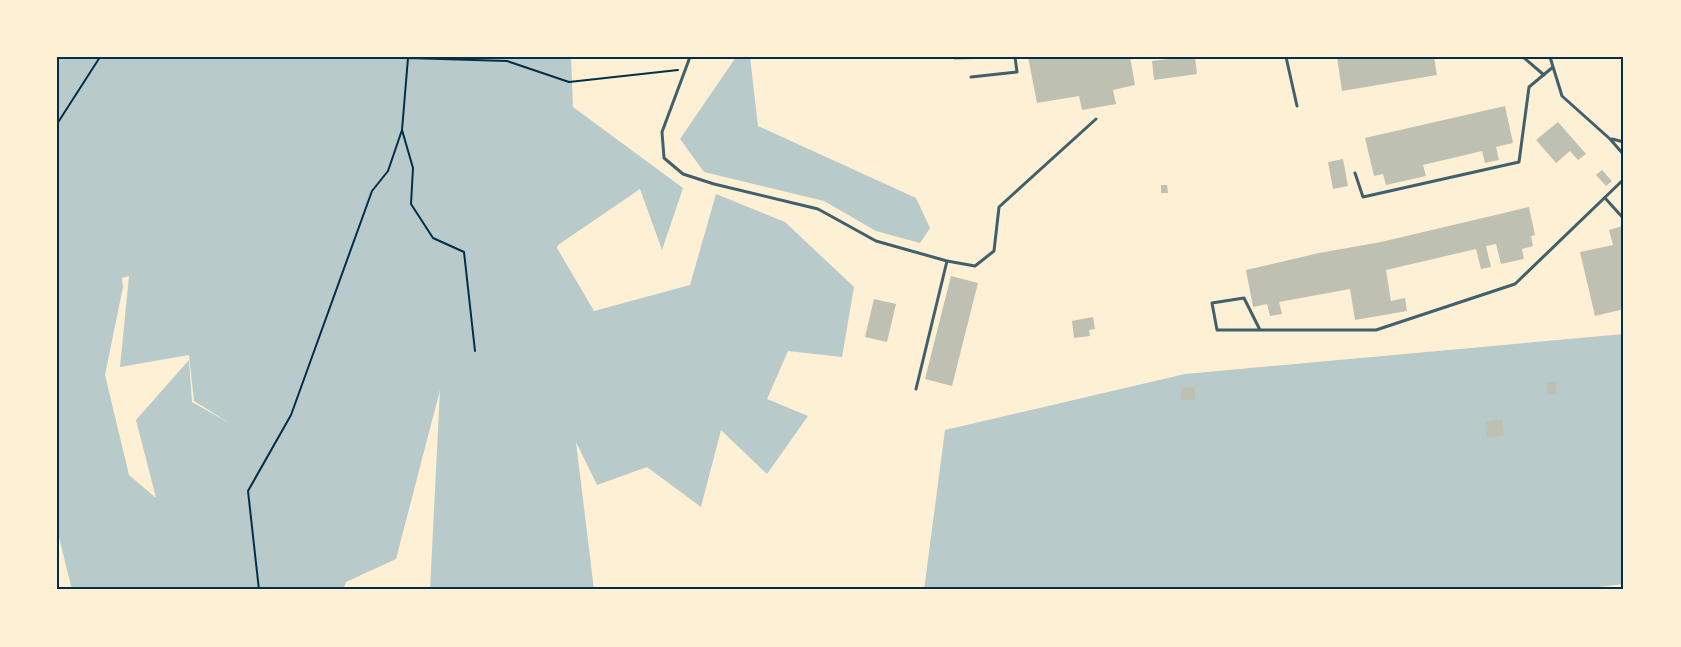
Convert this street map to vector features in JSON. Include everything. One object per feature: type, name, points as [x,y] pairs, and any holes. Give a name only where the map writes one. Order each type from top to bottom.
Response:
[{"type":"lane","points":[[690,57],[662,132],[664,158],[682,174],[818,209],[876,241],[947,261],[975,266],[994,251],[999,207],[1096,119]]},
{"type":"lane","points":[[970,77],[1017,72],[1015,57]]},
{"type":"lane","points":[[1286,57],[1297,106]]},
{"type":"lane","points":[[1523,57],[1544,75]]},
{"type":"lane","points":[[1551,57],[1562,96],[1610,138],[1624,155]]},
{"type":"lane","points":[[1355,173],[1363,197],[1519,162],[1529,87],[1553,67]]},
{"type":"lane","points":[[1610,138],[1624,142]]},
{"type":"lane","points":[[1260,330],[1244,298],[1212,303],[1217,330],[1260,330],[1377,330],[1515,285],[1624,179]]},
{"type":"lane","points":[[1605,198],[1624,219]]},
{"type":"lane","points":[[915,389],[947,261]]},
{"type":"path","points":[[57,124],[100,57]]},
{"type":"path","points":[[259,590],[248,491],[291,415],[372,191],[388,171],[402,130],[408,58],[507,61],[569,82],[684,69]]},
{"type":"path","points":[[402,130],[413,168],[411,204],[433,238],[464,252],[475,351]]},
{"type":"shaded area","points":[[57,57],[571,57],[573,107],[683,188],[662,250],[640,189],[558,245],[557,248],[594,311],[690,285],[716,194],[785,222],[854,287],[842,357],[788,351],[767,399],[808,416],[767,474],[721,430],[701,507],[647,467],[597,485],[576,442],[594,590],[430,590],[440,390],[396,559],[346,582],[343,590],[72,590],[57,529]],"holes":[[[129,276],[120,367],[189,355],[194,401],[231,424],[192,402],[189,360],[136,420],[156,498],[129,475],[105,375],[123,287],[122,278]]]},
{"type":"shaded area","points":[[736,57],[750,57],[758,126],[916,198],[930,228],[920,243],[876,231],[824,201],[704,172],[680,139]]},
{"type":"shaded area","points":[[1624,334],[1624,584],[1574,590],[924,590],[945,430],[1185,374]]},
{"type":"building","points":[[953,57],[975,57],[975,59],[954,60]]},
{"type":"building","points":[[1028,57],[1130,57],[1135,85],[1113,90],[1116,104],[1082,110],[1079,96],[1037,103]]},
{"type":"building","points":[[1169,57],[1195,57],[1197,74],[1154,80],[1152,61],[1169,59]]},
{"type":"building","points":[[1337,57],[1434,57],[1437,75],[1342,91]]},
{"type":"building","points":[[1505,106],[1513,143],[1496,147],[1499,160],[1485,163],[1482,151],[1423,165],[1426,176],[1386,185],[1383,174],[1374,176],[1365,138]]},
{"type":"building","points":[[1558,122],[1586,154],[1578,160],[1570,151],[1556,163],[1536,140]]},
{"type":"building","points":[[1343,159],[1348,186],[1333,189],[1328,162]]},
{"type":"building","points":[[1602,170],[1612,181],[1606,186],[1596,175]]},
{"type":"building","points":[[1161,185],[1167,185],[1168,193],[1161,193]]},
{"type":"building","points":[[1529,207],[1535,235],[1531,236],[1533,246],[1522,249],[1524,259],[1501,264],[1496,244],[1486,246],[1491,267],[1481,269],[1476,249],[1386,270],[1391,301],[1405,298],[1407,311],[1355,320],[1350,289],[1279,302],[1282,314],[1270,316],[1267,304],[1253,307],[1246,270],[1319,253],[1381,242]]},
{"type":"building","points":[[1623,226],[1624,309],[1595,316],[1580,252],[1613,245],[1609,230]]},
{"type":"building","points":[[951,276],[978,283],[952,386],[925,379]]},
{"type":"building","points":[[874,299],[896,304],[887,342],[865,337]]},
{"type":"building","points":[[1093,317],[1095,329],[1089,330],[1090,336],[1074,338],[1072,321]]},
{"type":"building","points":[[1555,381],[1557,394],[1548,395],[1546,383]]},
{"type":"building","points":[[1195,387],[1195,400],[1181,400],[1181,388]]},
{"type":"building","points":[[1502,419],[1504,435],[1487,438],[1485,422]]}]
